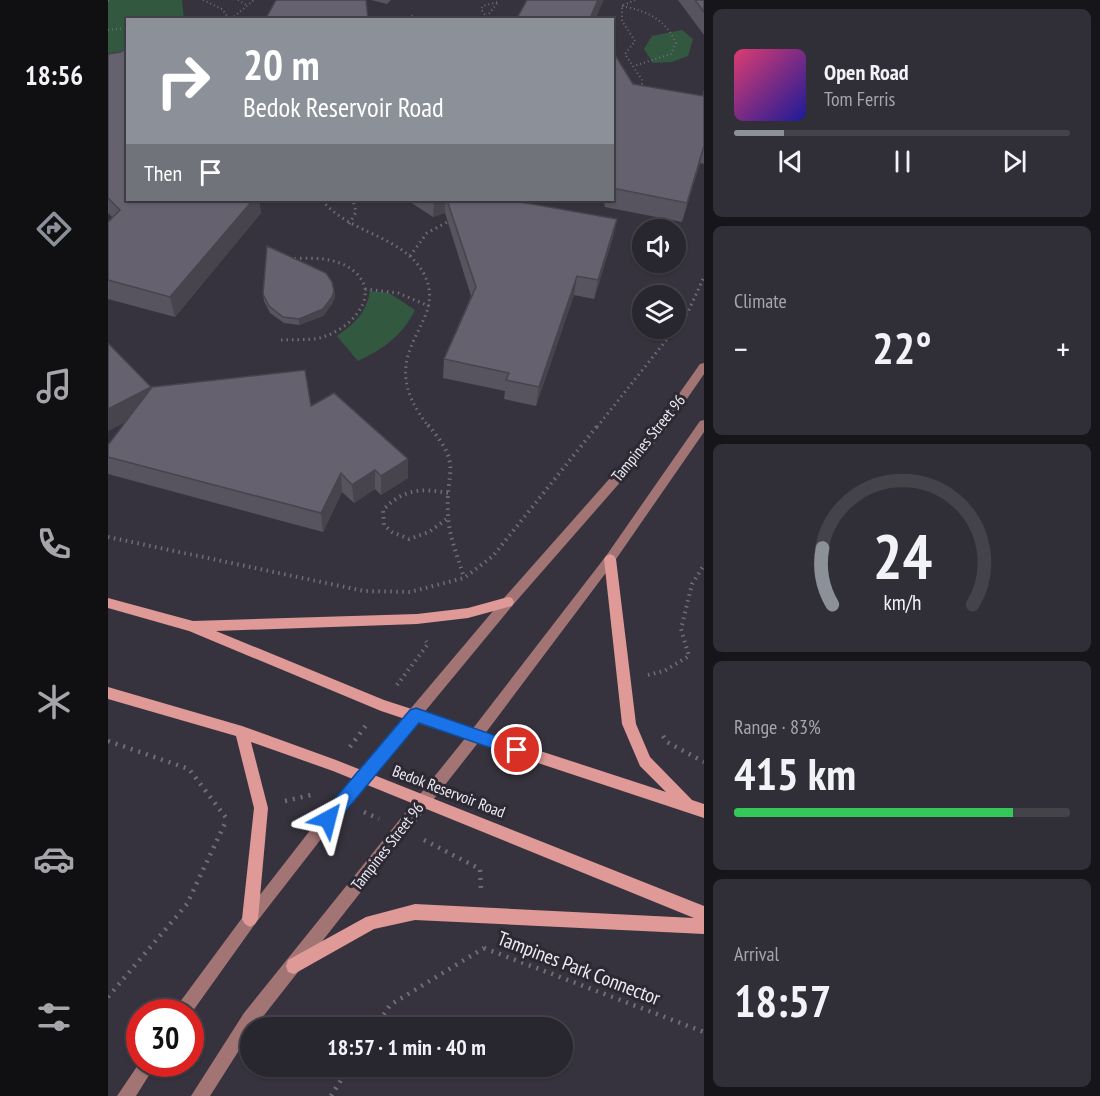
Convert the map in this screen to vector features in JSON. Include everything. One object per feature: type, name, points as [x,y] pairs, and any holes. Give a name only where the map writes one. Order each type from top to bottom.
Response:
[{"type":"main road","points":[[610,559],[629,724],[645,761],[689,805]]},
{"type":"main road","points":[[191,626],[417,619],[468,613],[508,602]]},
{"type":"main road","points":[[108,603],[191,626],[381,705],[704,811]]},
{"type":"main road","name":"Bedok Reservoir Road","points":[[108,693],[242,732],[423,800],[704,914]]},
{"type":"main road","points":[[242,732],[261,808],[250,919]]},
{"type":"main road","points":[[294,966],[370,922],[415,912],[704,926]]},
{"type":"street","name":"Tampines Street 96","points":[[192,999],[250,919],[341,802],[416,715],[508,602],[661,428],[704,366]]},
{"type":"street","name":"Tampines Street 96","points":[[200,1096],[250,1019],[476,735],[610,559],[704,424]]},
{"type":"street","points":[[126,1096],[139,1077]]},
{"type":"path","points":[[203,0],[222,9],[229,18]]},
{"type":"path","points":[[238,0],[248,6]]},
{"type":"path","points":[[233,18],[254,0]]},
{"type":"path","points":[[622,6],[634,0]]},
{"type":"path","points":[[486,18],[498,1]]},
{"type":"path","points":[[485,18],[481,9],[483,6],[498,1]]},
{"type":"path","points":[[622,6],[620,15],[622,23],[635,41],[625,54],[626,59],[634,66],[644,84],[638,94]]},
{"type":"path","points":[[622,6],[645,10],[657,18],[671,33],[676,44],[671,54],[634,66]]},
{"type":"path","points":[[408,18],[415,14]]},
{"type":"path","points":[[108,30],[126,28]]},
{"type":"path","points":[[323,201],[336,216],[349,224],[391,241],[410,256],[423,273],[429,288],[429,306],[420,329],[409,347],[403,372],[412,400],[425,422],[445,445],[452,468],[448,493],[448,518],[464,578]]},
{"type":"path","points":[[349,224],[356,214],[357,205],[354,201]]},
{"type":"path","points":[[410,256],[427,233],[451,220]]},
{"type":"path","points":[[281,340],[323,337],[343,327],[358,315],[364,302],[365,289],[359,277],[341,264],[309,257],[290,259]]},
{"type":"path","points":[[108,537],[364,591],[410,592],[464,578],[493,556],[680,323],[687,314],[704,277]]},
{"type":"path","points":[[365,289],[390,290],[412,295],[429,306]]},
{"type":"path","points":[[448,493],[426,489],[405,489],[383,510],[384,525],[392,532],[409,539],[429,532],[448,518]]},
{"type":"path","points":[[646,681],[647,675],[664,671],[689,656],[681,629],[692,584],[704,565]]},
{"type":"path","points":[[660,732],[667,742],[704,762]]},
{"type":"path","points":[[108,741],[189,769],[227,819],[187,904],[108,997]]},
{"type":"path","name":"Tampines Park Connector","points":[[315,794],[341,802],[402,828],[480,868],[484,948],[704,1032]]},
{"type":"path","points":[[382,1017],[390,1005],[484,948]]},
{"type":"path","points":[[331,1096],[343,1077]]},
{"type":"green space","points":[[108,0],[182,0],[184,18],[126,18],[126,51],[108,53]]},
{"type":"green space","points":[[682,30],[693,39],[688,56],[672,62],[653,63],[644,49],[652,36]]},
{"type":"green space","points":[[370,291],[389,293],[415,310],[391,341],[358,361],[337,336],[363,312]]},
{"type":"building","points":[[276,0],[366,0],[368,18],[266,18]]},
{"type":"building","points":[[527,0],[598,0],[591,16],[592,18],[517,18]]},
{"type":"building","points":[[695,0],[704,0],[704,12]]},
{"type":"building","points":[[126,50],[126,201],[252,201],[170,297],[108,280],[108,222],[120,210],[108,198],[108,54]]},
{"type":"building","points":[[614,53],[633,84],[703,96],[704,91],[704,146],[687,203],[614,188]]},
{"type":"building","points":[[447,201],[515,201],[617,219],[598,280],[577,276],[539,387],[506,380],[509,373],[444,359],[476,287]]},
{"type":"building","points":[[267,246],[326,273],[332,282],[334,291],[323,309],[299,319],[283,317],[269,306],[263,294]]},
{"type":"building","points":[[108,343],[151,387],[108,409]]},
{"type":"building","points":[[305,370],[311,406],[334,393],[408,459],[381,476],[375,470],[352,485],[341,473],[321,513],[108,457],[108,445],[152,387]]},
{"type":"route","points":[[328,819],[416,715],[517,750]]}]
